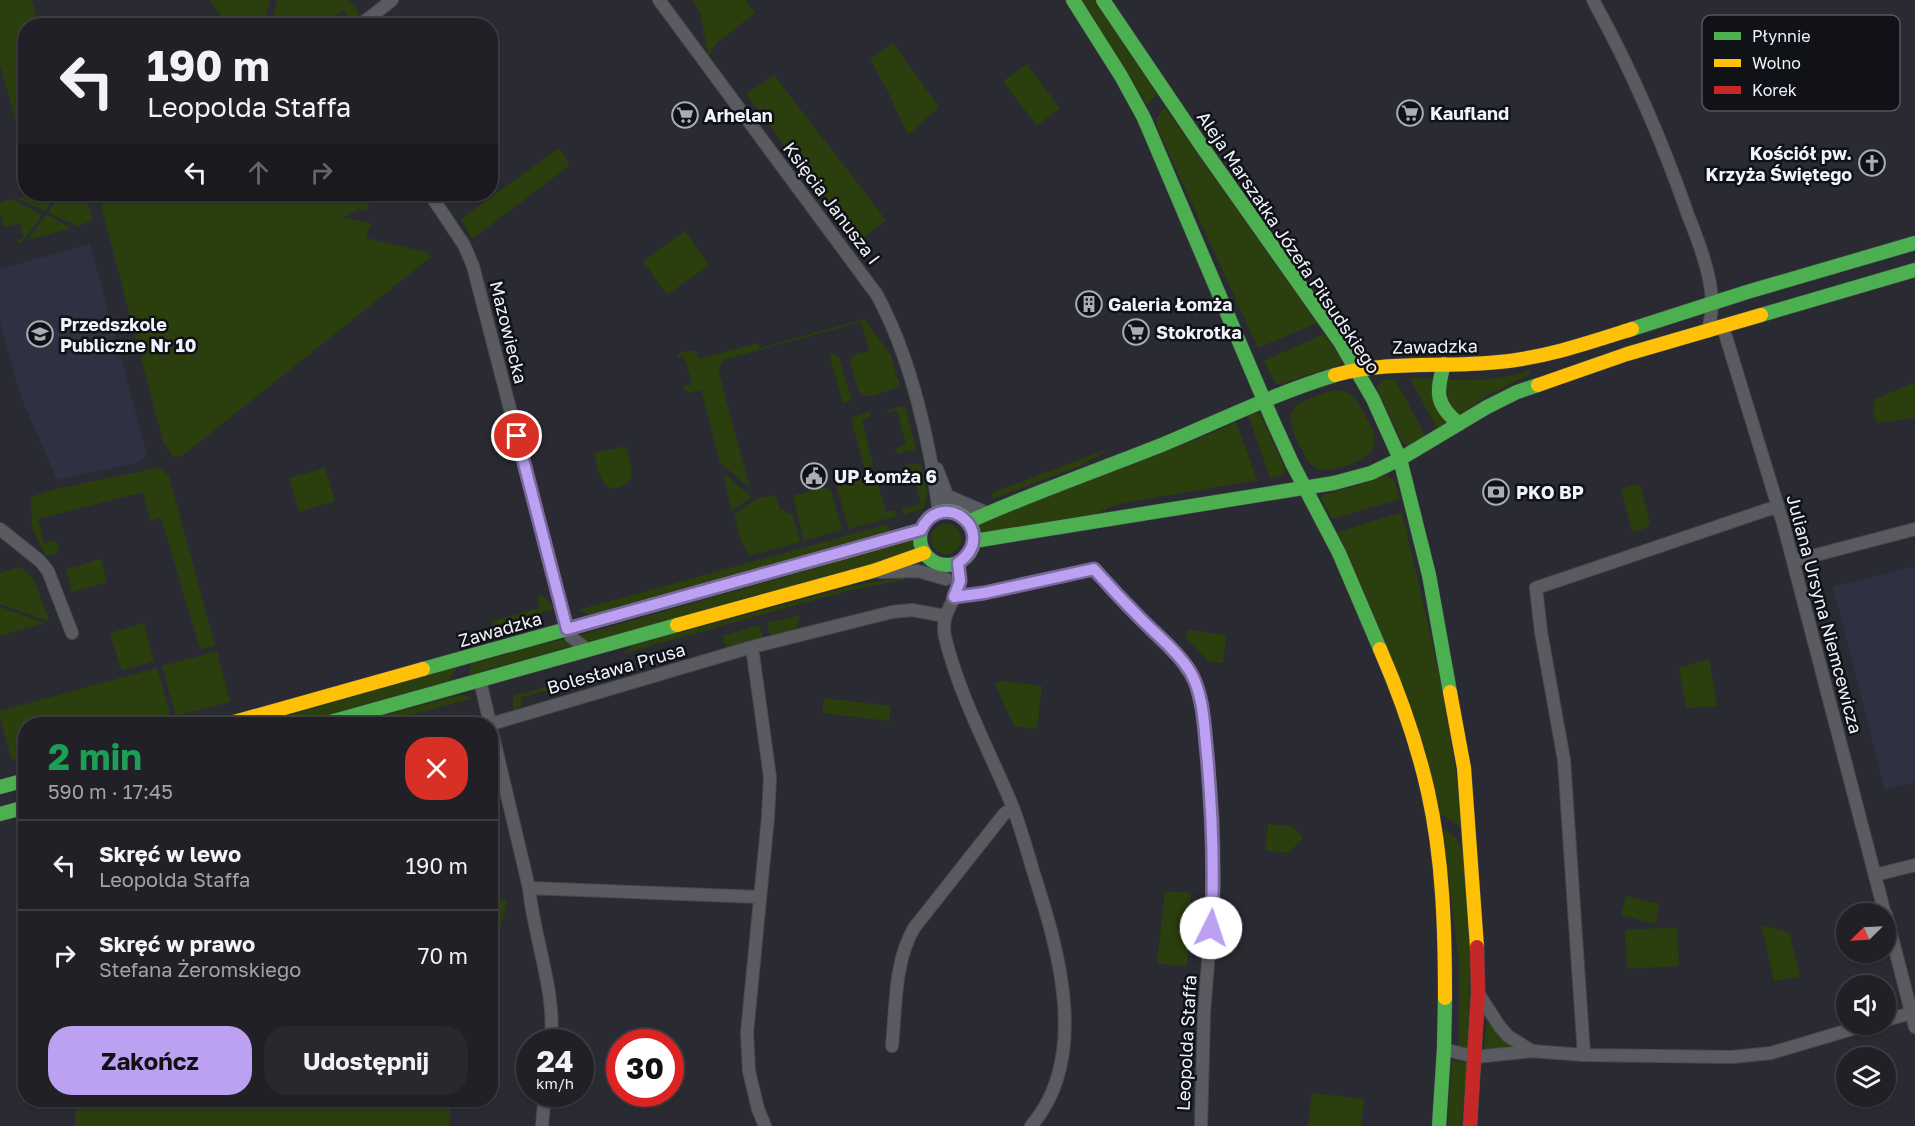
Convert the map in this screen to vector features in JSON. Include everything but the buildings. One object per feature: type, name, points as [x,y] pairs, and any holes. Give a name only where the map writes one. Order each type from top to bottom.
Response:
[{"type":"street","points":[[369,18],[392,0]]},
{"type":"street","name":"Księcia Janusza I","points":[[659,0],[878,296],[900,345],[930,452],[954,513]]},
{"type":"street","points":[[1073,0],[1121,76],[1144,118],[1292,463],[1339,553],[1401,702],[1422,768],[1441,883],[1445,947],[1444,1049],[1439,1126]]},
{"type":"street","name":"Aleja Marszałka Józefa Piłsudskiego","points":[[1103,0],[1203,148],[1340,342],[1357,369],[1400,459],[1429,575],[1464,768],[1477,939],[1478,993],[1470,1126]]},
{"type":"street","points":[[1593,0],[1633,75],[1666,153],[1695,234],[1709,282],[1712,304],[1708,331]]},
{"type":"street","name":"Mazowiecka","points":[[435,201],[464,245],[473,266],[567,629]]},
{"type":"street","name":"Zawadzka","points":[[968,522],[1092,470],[1189,434],[1289,389],[1357,369],[1403,364],[1477,364],[1524,358],[1591,341],[1915,243]]},
{"type":"street","points":[[1876,255],[1878,269],[1883,280]]},
{"type":"street","points":[[1843,265],[1848,275],[1850,291]]},
{"type":"street","points":[[974,541],[1305,488],[1371,473],[1400,459],[1517,392],[1617,357],[1850,291],[1915,270]]},
{"type":"street","name":"Juliana Ursyna Niemcewicza","points":[[1723,327],[1778,506],[1882,903]]},
{"type":"street","points":[[1444,364],[1437,388],[1438,402],[1447,415],[1459,424]]},
{"type":"street","name":"Księcia Janusza I","points":[[930,452],[939,513]]},
{"type":"street","points":[[948,496],[987,513]]},
{"type":"street","points":[[1584,1055],[1564,760],[1541,632],[1536,588],[1778,506]]},
{"type":"street","points":[[939,513],[954,513],[968,522],[974,541],[966,557],[958,563],[943,565],[929,559],[924,553],[921,546],[921,530],[928,519],[939,513]]},
{"type":"street","points":[[0,529],[48,570],[72,633]]},
{"type":"street","points":[[1793,561],[1915,529]]},
{"type":"street","name":"Zawadzka","points":[[252,717],[921,530]]},
{"type":"street","points":[[349,717],[873,571],[924,553]]},
{"type":"street","points":[[958,563],[960,581],[943,625],[952,661],[1012,808],[1057,954],[1064,1009],[1064,1046],[1060,1071],[1051,1097],[1031,1126]]},
{"type":"street","points":[[943,565],[954,597]]},
{"type":"street","name":"Leopolda Staffa","points":[[954,597],[984,593],[1094,569],[1181,660],[1195,682],[1203,713],[1214,839],[1214,886],[1204,1013],[1201,1126]]},
{"type":"street","points":[[873,571],[918,571],[946,579]]},
{"type":"street","name":"Bolesława Prusa","points":[[498,722],[752,647],[892,612],[912,610],[945,616]]},
{"type":"street","points":[[567,629],[571,637],[588,650]]},
{"type":"street","points":[[752,647],[770,777],[747,1033],[748,1071],[765,1126]]},
{"type":"street","points":[[480,681],[489,717]]},
{"type":"street","points":[[498,754],[529,888],[552,1018],[552,1029]]},
{"type":"street","points":[[0,787],[18,782]]},
{"type":"street","points":[[892,1046],[900,966],[910,935],[1004,814],[1012,808]]},
{"type":"street","points":[[0,814],[18,809]]},
{"type":"street","points":[[1875,875],[1915,865]]},
{"type":"street","points":[[529,888],[760,897]]},
{"type":"street","name":"Juliana Ursyna Niemcewicza","points":[[1896,956],[1915,1027]]},
{"type":"street","points":[[1478,993],[1500,1028],[1508,1036],[1532,1051]]},
{"type":"street","points":[[1896,1017],[1911,1013]]},
{"type":"street","points":[[1444,1049],[1475,1057],[1532,1051],[1584,1055],[1705,1058],[1751,1055],[1795,1046],[1836,1034]]},
{"type":"street","points":[[542,1126],[544,1107]]},
{"type":"shaded area","points":[[90,244],[147,454],[140,462],[57,480],[21,397],[0,322],[0,269]]},
{"type":"shaded area","points":[[1915,566],[1915,782],[1885,790],[1833,587]]},
{"type":"green space","points":[[0,0],[32,0],[37,18],[18,18],[18,129],[0,64]]},
{"type":"green space","points":[[209,0],[270,0],[266,18],[223,18]]},
{"type":"green space","points":[[277,0],[348,0],[355,7],[359,16],[350,18],[343,10],[333,18],[273,18]]},
{"type":"green space","points":[[692,0],[745,0],[755,13],[717,43],[708,56],[700,12]]},
{"type":"green space","points":[[1082,0],[1094,0],[1157,94],[1147,105]]},
{"type":"green space","points":[[893,43],[939,107],[908,135],[870,59]]},
{"type":"green space","points":[[1027,64],[1060,108],[1037,126],[1003,81]]},
{"type":"green space","points":[[774,75],[886,220],[858,242],[746,94]]},
{"type":"green space","points":[[1164,108],[1317,323],[1258,348],[1157,127],[1157,118]]},
{"type":"green space","points":[[559,148],[570,165],[472,239],[461,219],[486,201],[498,201],[498,192]]},
{"type":"green space","points":[[11,199],[42,215],[23,241],[18,243],[17,240],[24,238],[20,223],[4,227],[0,212],[0,203]]},
{"type":"green space","points":[[24,201],[52,201],[43,210]]},
{"type":"green space","points":[[56,201],[87,201],[93,220],[78,226],[49,211]]},
{"type":"green space","points":[[100,201],[371,201],[366,211],[358,209],[356,212],[348,213],[347,216],[340,216],[372,224],[367,238],[428,253],[431,257],[182,456],[173,457],[163,441]]},
{"type":"green space","points":[[48,215],[71,228],[28,240],[45,216]]},
{"type":"green space","points":[[685,231],[709,265],[667,295],[643,261]]},
{"type":"green space","points":[[864,319],[891,355],[899,384],[896,388],[870,396],[863,396],[859,392],[850,363],[852,356],[869,351],[861,322],[723,360],[718,370],[750,488],[720,463],[701,390],[688,393],[682,387],[692,384],[684,356],[676,358],[679,353],[695,350],[699,359],[758,343],[760,348]]},
{"type":"green space","points":[[1324,334],[1342,360],[1339,365],[1276,384],[1264,361]]},
{"type":"green space","points":[[833,353],[839,358],[852,400],[843,403],[829,354]]},
{"type":"green space","points":[[1528,370],[1531,372],[1528,375],[1489,395],[1437,429],[1410,378],[1454,380],[1501,378]]},
{"type":"green space","points":[[1395,379],[1426,437],[1407,446],[1403,443],[1377,389],[1378,383],[1383,380]]},
{"type":"green space","points":[[1915,382],[1915,418],[1877,423],[1873,413],[1875,399]]},
{"type":"green space","points":[[1336,390],[1349,394],[1358,402],[1375,441],[1372,450],[1361,460],[1331,470],[1322,470],[1314,467],[1306,458],[1293,429],[1292,411],[1306,400]]},
{"type":"green space","points":[[903,406],[916,449],[898,454],[895,449],[906,444],[897,410],[887,412],[887,410]]},
{"type":"green space","points":[[870,412],[870,416],[862,420],[873,465],[867,469],[864,467],[851,419]]},
{"type":"green space","points":[[1257,412],[1261,416],[1285,469],[1283,475],[1270,478],[1248,415]]},
{"type":"green space","points":[[1236,422],[1257,480],[1135,501],[1116,505],[1094,514],[978,533],[976,527],[1008,511],[1172,449]]},
{"type":"green space","points":[[626,446],[632,473],[630,479],[620,487],[611,489],[601,478],[594,453]]},
{"type":"green space","points":[[1110,448],[1080,466],[993,499],[992,493]]},
{"type":"green space","points":[[912,463],[921,465],[928,492],[923,509],[904,515],[902,509],[921,504],[911,466],[902,466]]},
{"type":"green space","points":[[157,468],[169,476],[215,645],[200,649],[161,518],[150,521],[143,492],[38,519],[44,543],[56,540],[59,553],[47,556],[32,528],[31,499],[34,496],[55,489]]},
{"type":"green space","points":[[325,468],[335,501],[299,512],[289,478]]},
{"type":"green space","points":[[723,473],[752,497],[732,511]]},
{"type":"green space","points":[[1387,475],[1394,480],[1400,499],[1332,519],[1321,499],[1326,494]]},
{"type":"green space","points":[[876,476],[886,512],[895,510],[897,516],[849,529],[837,489],[840,483]]},
{"type":"green space","points":[[1640,484],[1650,523],[1647,528],[1632,532],[1621,489]]},
{"type":"green space","points":[[825,487],[831,490],[842,530],[804,541],[793,496]]},
{"type":"green space","points":[[775,495],[780,510],[792,514],[800,540],[798,543],[748,556],[741,542],[734,515],[756,499]]},
{"type":"green space","points":[[1402,512],[1445,708],[1462,828],[1439,813],[1431,776],[1409,704],[1383,635],[1338,532]]},
{"type":"green space","points":[[888,524],[891,532],[590,615],[578,610]]},
{"type":"green space","points":[[946,524],[952,525],[960,533],[960,545],[952,553],[946,554],[940,553],[932,545],[931,539],[932,533],[940,525]]},
{"type":"green space","points":[[914,540],[915,552],[588,642],[578,636],[798,573],[834,559]]},
{"type":"green space","points":[[101,559],[107,582],[72,592],[66,569]]},
{"type":"green space","points":[[21,567],[34,580],[50,622],[0,604],[0,573]]},
{"type":"green space","points":[[905,577],[904,580],[851,590],[622,654],[634,645],[851,586]]},
{"type":"green space","points":[[537,596],[545,597],[555,609],[493,627],[492,621],[540,608]]},
{"type":"green space","points":[[0,607],[45,623],[0,636]]},
{"type":"green space","points":[[800,615],[796,629],[770,635],[767,623]]},
{"type":"green space","points":[[144,623],[154,661],[123,670],[110,633]]},
{"type":"green space","points":[[759,625],[763,638],[726,647],[722,636]]},
{"type":"green space","points":[[1188,630],[1226,635],[1223,663],[1208,661],[1186,637]]},
{"type":"green space","points":[[562,639],[571,646],[469,675],[471,664]]},
{"type":"green space","points":[[217,651],[230,702],[176,716],[162,666]]},
{"type":"green space","points":[[1709,659],[1717,706],[1686,708],[1679,668]]},
{"type":"green space","points":[[457,667],[448,681],[320,717],[282,717]]},
{"type":"green space","points":[[157,668],[171,717],[18,717],[18,760],[15,761],[11,758],[0,711]]},
{"type":"green space","points":[[605,670],[603,673],[521,698],[522,705],[513,710],[513,696]]},
{"type":"green space","points":[[1002,681],[1042,686],[1037,729],[1014,726],[995,684]]},
{"type":"green space","points":[[461,695],[474,698],[403,717],[377,717]]},
{"type":"green space","points":[[824,698],[891,706],[889,721],[822,713]]},
{"type":"green space","points":[[1268,824],[1292,826],[1302,836],[1302,840],[1288,853],[1265,850]]},
{"type":"green space","points":[[1443,828],[1455,837],[1465,853],[1470,950],[1468,1050],[1461,1048],[1459,1044],[1459,962]]},
{"type":"green space","points":[[1165,891],[1191,893],[1187,966],[1157,964]]},
{"type":"green space","points":[[1626,896],[1659,904],[1655,924],[1621,915]]},
{"type":"green space","points":[[498,898],[507,903],[499,933],[500,946],[498,948]]},
{"type":"green space","points":[[1761,925],[1789,932],[1800,976],[1774,981]]},
{"type":"green space","points":[[1677,927],[1679,966],[1627,969],[1625,930]]},
{"type":"green space","points":[[1487,1018],[1501,1039],[1521,1048],[1484,1050]]},
{"type":"green space","points":[[1452,1061],[1466,1063],[1467,1067],[1461,1126],[1447,1126]]},
{"type":"green space","points":[[1312,1093],[1364,1099],[1361,1126],[1308,1126]]},
{"type":"green space","points":[[76,1107],[450,1107],[449,1126],[75,1126]]},
{"type":"traffic: fast","points":[[1073,0],[1121,76],[1144,118],[1272,419],[1339,553],[1380,649]]},
{"type":"traffic: fast","points":[[1103,0],[1203,148],[1340,342],[1373,399],[1400,459],[1429,575],[1450,692]]},
{"type":"traffic: fast","points":[[1632,329],[1747,292],[1915,243]]},
{"type":"traffic: fast","points":[[1761,315],[1915,270]]},
{"type":"traffic: fast","points":[[1444,364],[1439,390],[1440,397],[1445,410],[1459,424]]},
{"type":"traffic: fast","points":[[968,522],[1041,491],[1164,444],[1270,398],[1335,375]]},
{"type":"traffic: fast","points":[[974,541],[1334,483],[1371,473],[1400,459],[1487,407],[1517,392],[1538,385]]},
{"type":"traffic: fast","points":[[947,511],[957,513],[966,519],[972,528],[974,538],[972,548],[966,557],[957,563],[947,565],[937,563],[928,557],[922,548],[920,538],[922,528],[928,519],[937,513],[947,511]]},
{"type":"traffic: fast","points":[[423,669],[837,554]]},
{"type":"traffic: fast","points":[[348,717],[677,625]]},
{"type":"traffic: fast","points":[[0,787],[18,782]]},
{"type":"traffic: fast","points":[[0,814],[18,809]]},
{"type":"traffic: fast","points":[[1439,1126],[1445,998]]},
{"type":"traffic: slow","points":[[1538,385],[1627,354],[1761,315]]},
{"type":"traffic: slow","points":[[1335,375],[1376,367],[1478,364],[1516,360],[1566,349],[1632,329]]},
{"type":"traffic: slow","points":[[837,554],[921,530]]},
{"type":"traffic: slow","points":[[677,625],[873,571],[924,553]]},
{"type":"traffic: slow","points":[[1380,649],[1413,737],[1433,817],[1442,895],[1445,998]]},
{"type":"traffic: slow","points":[[252,717],[423,669]]},
{"type":"traffic: slow","points":[[1450,692],[1464,768],[1477,947]]},
{"type":"traffic: jam","points":[[1470,1126],[1478,993],[1477,947]]},
{"type":"place","name":"Kaufland","points":[[1410,113]]},
{"type":"place","name":"Arhelan","points":[[685,115]]},
{"type":"place","name":"Kościół pw. Krzyża Świętego","points":[[1872,163]]},
{"type":"place","name":"Galeria Łomża","points":[[1089,304]]},
{"type":"place","name":"Stokrotka","points":[[1136,332]]},
{"type":"place","name":"Przedszkole Publiczne Nr 10","points":[[40,334]]},
{"type":"place","name":"UP Łomża 6","points":[[814,476]]},
{"type":"place","name":"PKO BP","points":[[1496,492]]},
{"type":"route","points":[[517,436],[567,629],[921,530],[933,515],[946,512],[962,516],[968,522],[974,541],[966,557],[958,563],[960,581],[954,597],[984,593],[1094,569],[1181,660],[1199,693],[1203,713],[1214,839],[1211,928]]}]
